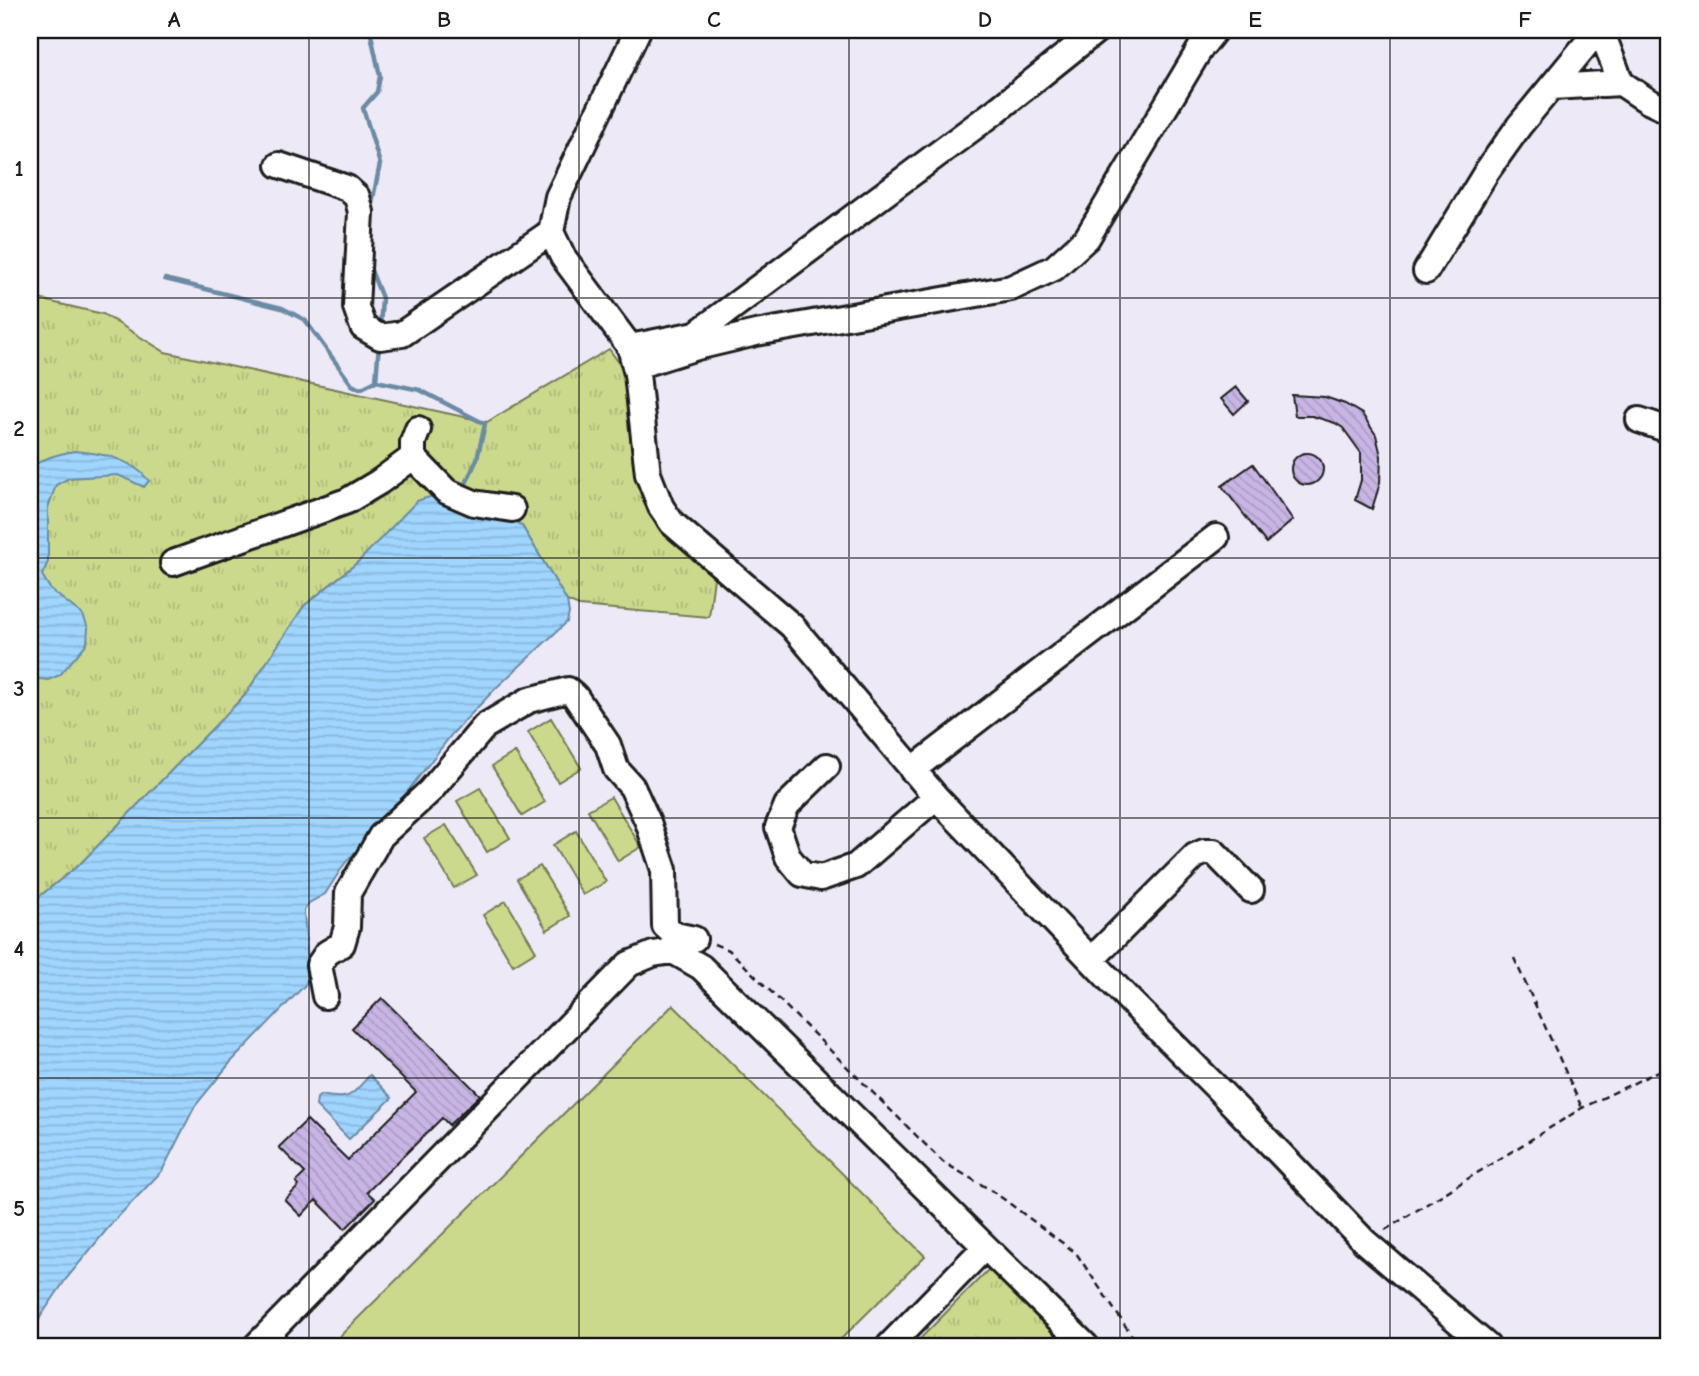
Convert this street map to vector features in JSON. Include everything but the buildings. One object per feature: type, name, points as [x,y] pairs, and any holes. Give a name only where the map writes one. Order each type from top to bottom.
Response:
[{"type":"street","points":[[638,30],[558,197],[551,232],[563,257],[633,356],[648,474],[661,507],[672,523],[792,626],[936,797],[1365,1242],[1487,1346]]},
{"type":"street","points":[[696,340],[739,301],[997,110],[1097,30]]},
{"type":"street","points":[[633,356],[696,340],[755,333],[1011,288],[1054,268],[1087,238],[1200,50],[1215,30]]},
{"type":"street","points":[[1426,271],[1487,171],[1519,126],[1600,30],[1621,83],[1669,111]]},
{"type":"street","points":[[1552,87],[1621,83]]},
{"type":"street","points":[[279,165],[347,188],[357,197],[361,212],[356,307],[363,327],[380,337],[402,334],[551,232]]},
{"type":"street","points":[[739,301],[755,333]]},
{"type":"street","points":[[1639,421],[1669,430]]},
{"type":"street","points":[[418,429],[413,442],[413,457],[446,491],[474,503],[512,509]]},
{"type":"street","points":[[173,563],[347,501],[413,457]]},
{"type":"street","points":[[912,770],[1216,537]]},
{"type":"street","points":[[326,996],[319,965],[327,954],[342,944],[347,928],[348,893],[382,836],[430,791],[485,726],[529,700],[568,690],[575,695],[608,745],[616,769],[632,787],[648,822],[664,870],[665,926],[675,935],[694,939]]},
{"type":"street","points":[[827,766],[786,805],[778,827],[788,858],[802,874],[821,878],[856,866],[936,797]]},
{"type":"street","points":[[1091,960],[1195,856],[1214,852],[1251,890]]},
{"type":"street","points":[[256,1346],[629,964],[653,954],[673,951],[701,967],[1086,1346]]},
{"type":"street","points":[[889,1346],[985,1247]]},
{"type":"path","points":[[694,939],[729,950],[943,1161],[994,1192],[1076,1253],[1139,1346]]},
{"type":"path","points":[[1514,958],[1582,1108]]},
{"type":"path","points":[[1365,1242],[1582,1108],[1669,1066]]},
{"type":"green space","points":[[30,297],[103,314],[165,352],[487,422],[609,349],[635,385],[649,479],[715,570],[709,617],[579,606],[567,601],[522,526],[358,562],[304,606],[245,695],[80,864],[30,904]]},
{"type":"green space","points":[[551,718],[581,768],[558,782],[528,732]]},
{"type":"green space","points":[[515,752],[545,802],[522,816],[492,766]]},
{"type":"green space","points":[[480,788],[510,838],[487,852],[457,801]]},
{"type":"green space","points":[[611,797],[641,847],[618,861],[588,810]]},
{"type":"green space","points":[[446,825],[477,875],[454,888],[424,838]]},
{"type":"green space","points":[[576,831],[606,882],[583,895],[553,845]]},
{"type":"green space","points":[[540,866],[570,916],[547,930],[517,879]]},
{"type":"green space","points":[[506,901],[536,951],[513,965],[483,915]]},
{"type":"green space","points":[[673,1005],[925,1256],[834,1346],[330,1346]]},
{"type":"green space","points":[[990,1268],[1070,1346],[913,1346]]},
{"type":"water","points":[[74,451],[105,455],[125,462],[149,481],[144,487],[118,475],[69,478],[56,485],[48,508],[48,562],[42,575],[51,590],[83,615],[88,628],[87,643],[60,675],[48,680],[32,678],[30,469],[45,459]]},
{"type":"water","points":[[436,495],[508,514],[522,526],[567,601],[567,622],[496,688],[452,734],[387,818],[345,863],[325,894],[309,903],[304,911],[309,975],[305,985],[230,1063],[195,1106],[162,1171],[113,1222],[66,1279],[30,1336],[30,904],[80,864],[245,695],[304,606],[358,562],[417,501]]},
{"type":"water","points":[[370,1075],[392,1098],[349,1139],[316,1106],[317,1098],[321,1095],[349,1095]]},
{"type":"waterway","points":[[370,30],[380,76],[377,92],[363,108],[380,164],[371,208]]},
{"type":"waterway","points":[[369,265],[382,298],[380,327]]},
{"type":"waterway","points":[[165,279],[282,308],[305,320],[352,385],[360,389],[376,381]]},
{"type":"waterway","points":[[379,343],[376,381],[420,390],[485,424],[477,459],[463,490]]}]
